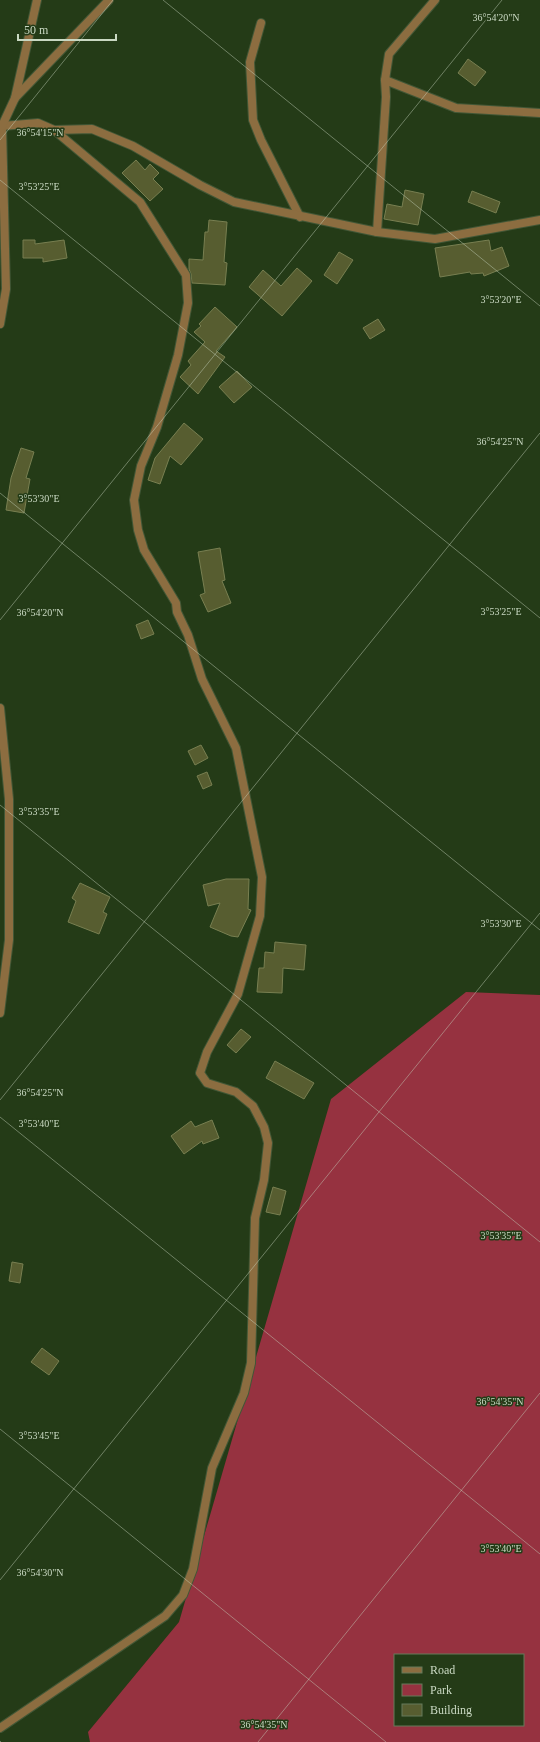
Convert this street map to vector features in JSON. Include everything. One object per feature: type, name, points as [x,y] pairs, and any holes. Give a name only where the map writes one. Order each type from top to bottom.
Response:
[{"type":"street","points":[[16,98],[37,0]]},
{"type":"street","points":[[0,324],[6,289],[1,126],[16,98],[109,0]]},
{"type":"street","points":[[377,232],[386,97],[384,80],[389,54],[435,0]]},
{"type":"street","points":[[261,24],[250,62],[253,120],[261,140],[300,217]]},
{"type":"street","points":[[384,80],[456,108],[540,113]]},
{"type":"street","points":[[0,1728],[165,1616],[184,1595],[194,1569],[212,1468],[244,1393],[251,1363],[255,1218],[264,1180],[268,1143],[264,1127],[253,1106],[236,1092],[207,1083],[200,1073],[207,1052],[238,994],[260,916],[262,877],[236,748],[202,679],[188,635],[177,612],[176,603],[144,550],[138,530],[134,500],[142,466],[157,427],[178,356],[188,303],[186,275],[140,202],[54,130],[38,122],[1,126]]},
{"type":"street","points":[[54,130],[92,129],[133,146],[200,185],[234,202],[377,232],[435,239],[540,220]]},
{"type":"street","points":[[0,708],[9,799],[8,940],[0,1013]]},
{"type":"green space","points":[[466,992],[540,995],[540,1742],[90,1742],[88,1732],[179,1622],[331,1099]]},
{"type":"building","points":[[468,59],[486,72],[475,86],[458,73]]},
{"type":"building","points":[[136,160],[145,170],[150,164],[159,173],[153,179],[163,189],[150,201],[122,173]]},
{"type":"building","points":[[405,190],[424,194],[418,225],[384,219],[387,204],[402,207]]},
{"type":"building","points":[[472,191],[500,202],[496,213],[468,202]]},
{"type":"building","points":[[209,220],[227,222],[224,262],[227,263],[225,285],[192,283],[189,269],[189,259],[203,260],[205,232],[208,232]]},
{"type":"building","points":[[23,240],[35,240],[35,244],[64,240],[67,258],[43,262],[43,258],[23,258]]},
{"type":"building","points":[[489,240],[491,251],[502,247],[509,266],[484,276],[483,273],[471,274],[470,272],[440,277],[435,248]]},
{"type":"building","points":[[339,252],[353,260],[337,284],[324,275]]},
{"type":"building","points":[[297,268],[312,281],[282,316],[249,287],[263,270],[281,286]]},
{"type":"building","points":[[215,307],[237,327],[216,351],[225,357],[198,394],[180,377],[191,365],[188,361],[205,342],[194,332],[201,326],[199,324]]},
{"type":"building","points":[[378,319],[385,330],[370,339],[363,328]]},
{"type":"building","points":[[237,371],[252,387],[234,403],[219,387]]},
{"type":"building","points":[[184,423],[203,439],[181,465],[170,456],[160,484],[148,480],[155,458]]},
{"type":"building","points":[[21,448],[34,452],[26,478],[30,479],[24,513],[6,510],[11,478]]},
{"type":"building","points":[[220,548],[225,580],[222,581],[231,603],[208,612],[200,595],[205,593],[198,552]]},
{"type":"building","points":[[148,620],[154,634],[141,639],[136,625]]},
{"type":"building","points":[[201,745],[208,758],[195,765],[188,751]]},
{"type":"building","points":[[207,772],[212,785],[203,789],[197,776]]},
{"type":"building","points":[[226,879],[249,879],[248,909],[251,910],[238,937],[231,936],[210,927],[220,903],[208,906],[203,885]]},
{"type":"building","points":[[80,883],[110,897],[103,912],[107,914],[99,934],[68,922],[76,901],[72,898]]},
{"type":"building","points":[[275,942],[306,945],[304,970],[283,968],[282,993],[257,992],[259,968],[264,968],[265,952],[274,953]]},
{"type":"building","points":[[241,1029],[251,1037],[236,1053],[227,1045]]},
{"type":"building","points":[[275,1061],[314,1083],[304,1099],[266,1078]]},
{"type":"building","points":[[212,1120],[219,1138],[203,1144],[202,1141],[184,1154],[171,1136],[191,1121],[195,1127]]},
{"type":"building","points":[[273,1187],[286,1191],[280,1215],[266,1212]]},
{"type":"building","points":[[12,1262],[23,1264],[20,1283],[9,1281]]},
{"type":"building","points":[[42,1348],[59,1361],[49,1375],[31,1362]]}]
